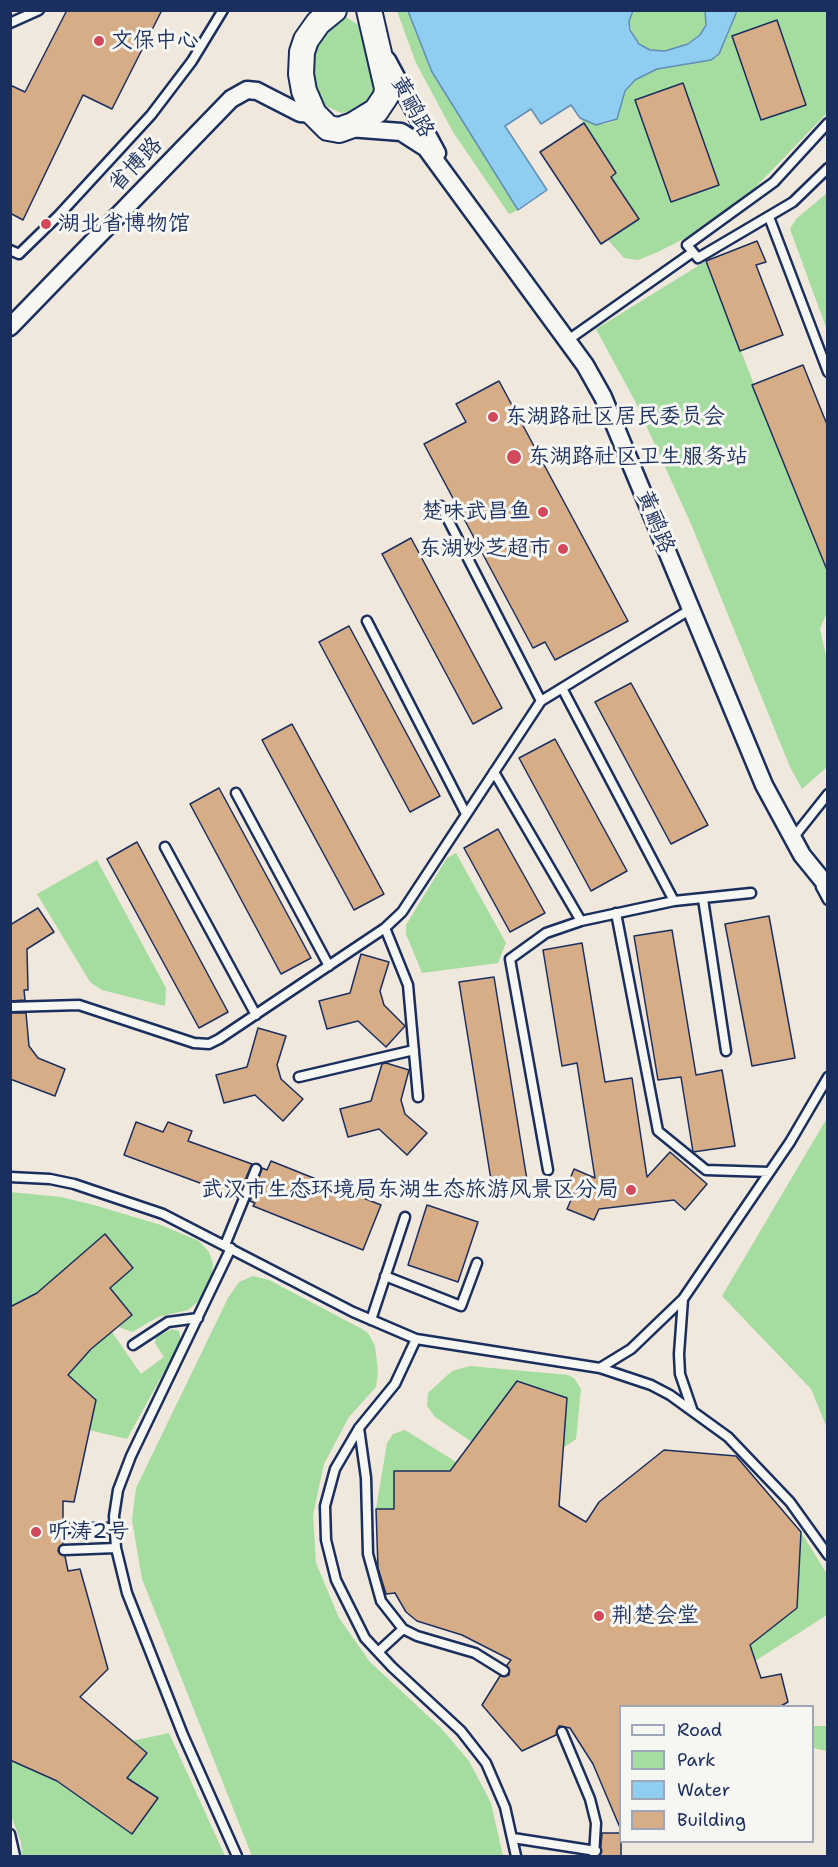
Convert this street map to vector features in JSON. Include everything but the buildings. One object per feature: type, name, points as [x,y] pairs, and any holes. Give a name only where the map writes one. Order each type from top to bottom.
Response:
[{"type":"street","points":[[314,114],[304,91],[302,52],[314,28],[334,10]]},
{"type":"street","name":"黄鹂路","points":[[347,128],[376,111],[386,96],[387,88],[369,10]]},
{"type":"street","name":"黄鹂路","points":[[375,39],[447,176]]},
{"type":"street","name":"省博路","points":[[10,327],[231,99],[247,90],[257,91],[300,113],[314,114]]},
{"type":"street","name":"黄鹂路","points":[[314,114],[328,128],[393,131],[412,137],[426,148],[568,340],[603,397],[764,785],[792,839],[822,881]]},
{"type":"lane","points":[[10,23],[23,13],[39,10]]},
{"type":"lane","points":[[10,249],[19,254],[96,176],[151,115],[192,61],[223,10]]},
{"type":"lane","points":[[828,123],[774,182],[687,245],[698,258],[794,202],[828,168]]},
{"type":"lane","points":[[769,217],[828,372]]},
{"type":"lane","points":[[568,340],[693,252]]},
{"type":"lane","points":[[441,506],[541,701]]},
{"type":"lane","points":[[10,1007],[79,1005],[202,1044],[219,1039],[385,928],[402,912],[541,701],[691,609]]},
{"type":"lane","points":[[368,621],[466,814]]},
{"type":"lane","points":[[562,688],[674,901]]},
{"type":"lane","points":[[494,772],[580,921]]},
{"type":"lane","points":[[236,793],[329,966]]},
{"type":"lane","points":[[792,839],[828,794]]},
{"type":"lane","points":[[165,847],[256,1015]]},
{"type":"lane","points":[[822,881],[828,900]]},
{"type":"lane","points":[[548,1170],[510,960],[546,933],[580,921],[674,901],[751,893]]},
{"type":"lane","points":[[703,898],[726,1051]]},
{"type":"lane","points":[[616,913],[658,1131],[706,1170],[769,1172]]},
{"type":"lane","points":[[385,928],[408,985],[418,1097]]},
{"type":"lane","points":[[299,1077],[414,1050]]},
{"type":"lane","points":[[600,1368],[631,1349],[683,1299],[817,1099],[828,1077]]},
{"type":"lane","points":[[237,1857],[183,1735],[127,1593],[116,1548],[114,1528],[115,1503],[131,1456],[198,1318],[228,1246],[256,1169]]},
{"type":"lane","points":[[10,1177],[50,1179],[112,1196],[163,1214],[371,1320],[416,1339],[600,1368],[651,1385],[692,1410],[728,1437],[758,1466],[796,1509],[828,1555]]},
{"type":"lane","points":[[371,1320],[405,1217]]},
{"type":"lane","points":[[386,1276],[461,1306],[477,1263]]},
{"type":"lane","points":[[683,1299],[680,1364],[692,1410]]},
{"type":"lane","points":[[133,1345],[168,1322],[198,1318]]},
{"type":"lane","points":[[416,1339],[395,1384],[360,1428],[335,1469],[328,1489],[324,1521],[336,1580],[355,1620],[378,1652],[474,1746],[495,1782],[513,1838],[516,1857]]},
{"type":"lane","points":[[360,1428],[366,1478],[365,1530],[372,1576],[381,1601],[403,1629],[417,1636],[476,1653],[504,1671]]},
{"type":"lane","points":[[62,1528],[114,1528]]},
{"type":"lane","points":[[64,1550],[116,1548]]},
{"type":"lane","points":[[378,1652],[403,1629]]},
{"type":"lane","points":[[513,1838],[595,1854],[596,1823],[590,1799],[562,1732]]},
{"type":"lane","points":[[10,1834],[15,1857]]},
{"type":"green space","points":[[397,11],[408,11],[432,72],[518,210],[509,214],[453,132],[416,63]]},
{"type":"green space","points":[[633,11],[705,11],[707,20],[700,35],[688,44],[673,50],[656,51],[645,48],[634,38],[629,21]]},
{"type":"green space","points":[[737,11],[827,11],[827,113],[748,195],[687,237],[658,252],[638,260],[624,258],[608,240],[639,219],[611,177],[616,173],[580,118],[605,124],[611,122],[617,119],[625,91],[635,80],[657,69],[711,60],[722,47]]},
{"type":"green space","points":[[346,17],[360,26],[378,85],[372,100],[353,111],[341,113],[324,105],[317,94],[313,79],[313,59],[325,30]]},
{"type":"green space","points":[[827,193],[827,330],[790,229],[796,219]]},
{"type":"green space","points":[[706,261],[827,572],[827,612],[820,629],[827,660],[827,767],[802,789],[790,767],[691,524],[636,403],[596,329]]},
{"type":"green space","points":[[456,853],[506,943],[498,963],[422,973],[406,934],[406,925],[447,858]]},
{"type":"green space","points":[[97,860],[166,988],[165,1006],[102,990],[90,982],[37,894]]},
{"type":"green space","points":[[827,1118],[827,1428],[811,1389],[722,1296]]},
{"type":"green space","points":[[10,1192],[61,1197],[94,1205],[161,1225],[199,1241],[209,1252],[213,1264],[212,1276],[201,1299],[188,1310],[158,1317],[132,1332],[119,1327],[132,1315],[110,1288],[133,1268],[105,1234],[37,1293],[11,1307]]},
{"type":"green space","points":[[253,1276],[269,1280],[362,1329],[368,1333],[375,1346],[378,1371],[376,1387],[349,1417],[324,1464],[313,1515],[316,1563],[339,1618],[370,1662],[441,1728],[469,1761],[491,1803],[503,1856],[252,1856],[142,1579],[132,1520],[136,1488],[228,1298],[239,1282]]},
{"type":"green space","points":[[172,1329],[179,1331],[181,1341],[127,1439],[89,1430],[96,1400],[68,1375],[91,1349],[112,1332],[141,1374],[164,1357],[155,1343],[156,1337]]},
{"type":"green space","points":[[470,1366],[568,1375],[574,1378],[581,1389],[576,1439],[563,1448],[517,1382],[472,1442],[435,1417],[427,1406],[428,1393],[452,1371]]},
{"type":"green space","points":[[405,1430],[456,1462],[450,1471],[394,1471],[394,1509],[376,1509],[387,1443],[393,1434]]},
{"type":"green space","points":[[801,1532],[827,1574],[827,1615],[755,1661],[750,1645],[797,1608]]},
{"type":"green space","points":[[814,1726],[827,1726],[827,1751],[814,1748]]},
{"type":"green space","points":[[169,1733],[225,1856],[22,1856],[21,1842],[11,1816],[11,1760],[57,1781],[132,1834],[158,1798],[127,1778],[147,1753],[132,1741]]},
{"type":"water","points":[[408,11],[633,11],[629,21],[630,30],[639,44],[650,50],[665,51],[688,44],[700,35],[706,25],[705,11],[737,11],[719,54],[711,60],[657,69],[635,80],[625,91],[617,119],[596,125],[580,118],[571,105],[541,124],[531,109],[505,126],[547,190],[518,210],[432,72]]},
{"type":"place","name":"文保中心","points":[[99,41]]},
{"type":"place","name":"湖北省博物馆","points":[[46,224]]},
{"type":"place","name":"东湖路社区居民委员会","points":[[493,417]]},
{"type":"place","name":"东湖路社区卫生服务站","points":[[514,457]]},
{"type":"place","name":"楚味武昌鱼","points":[[543,512]]},
{"type":"place","name":"东湖妙芝超市","points":[[563,549]]},
{"type":"place","name":"武汉市生态环境局东湖生态旅游风景区分局","points":[[631,1190]]},
{"type":"place","name":"听涛2号","points":[[36,1532]]},
{"type":"place","name":"荆楚会堂","points":[[599,1616]]}]
